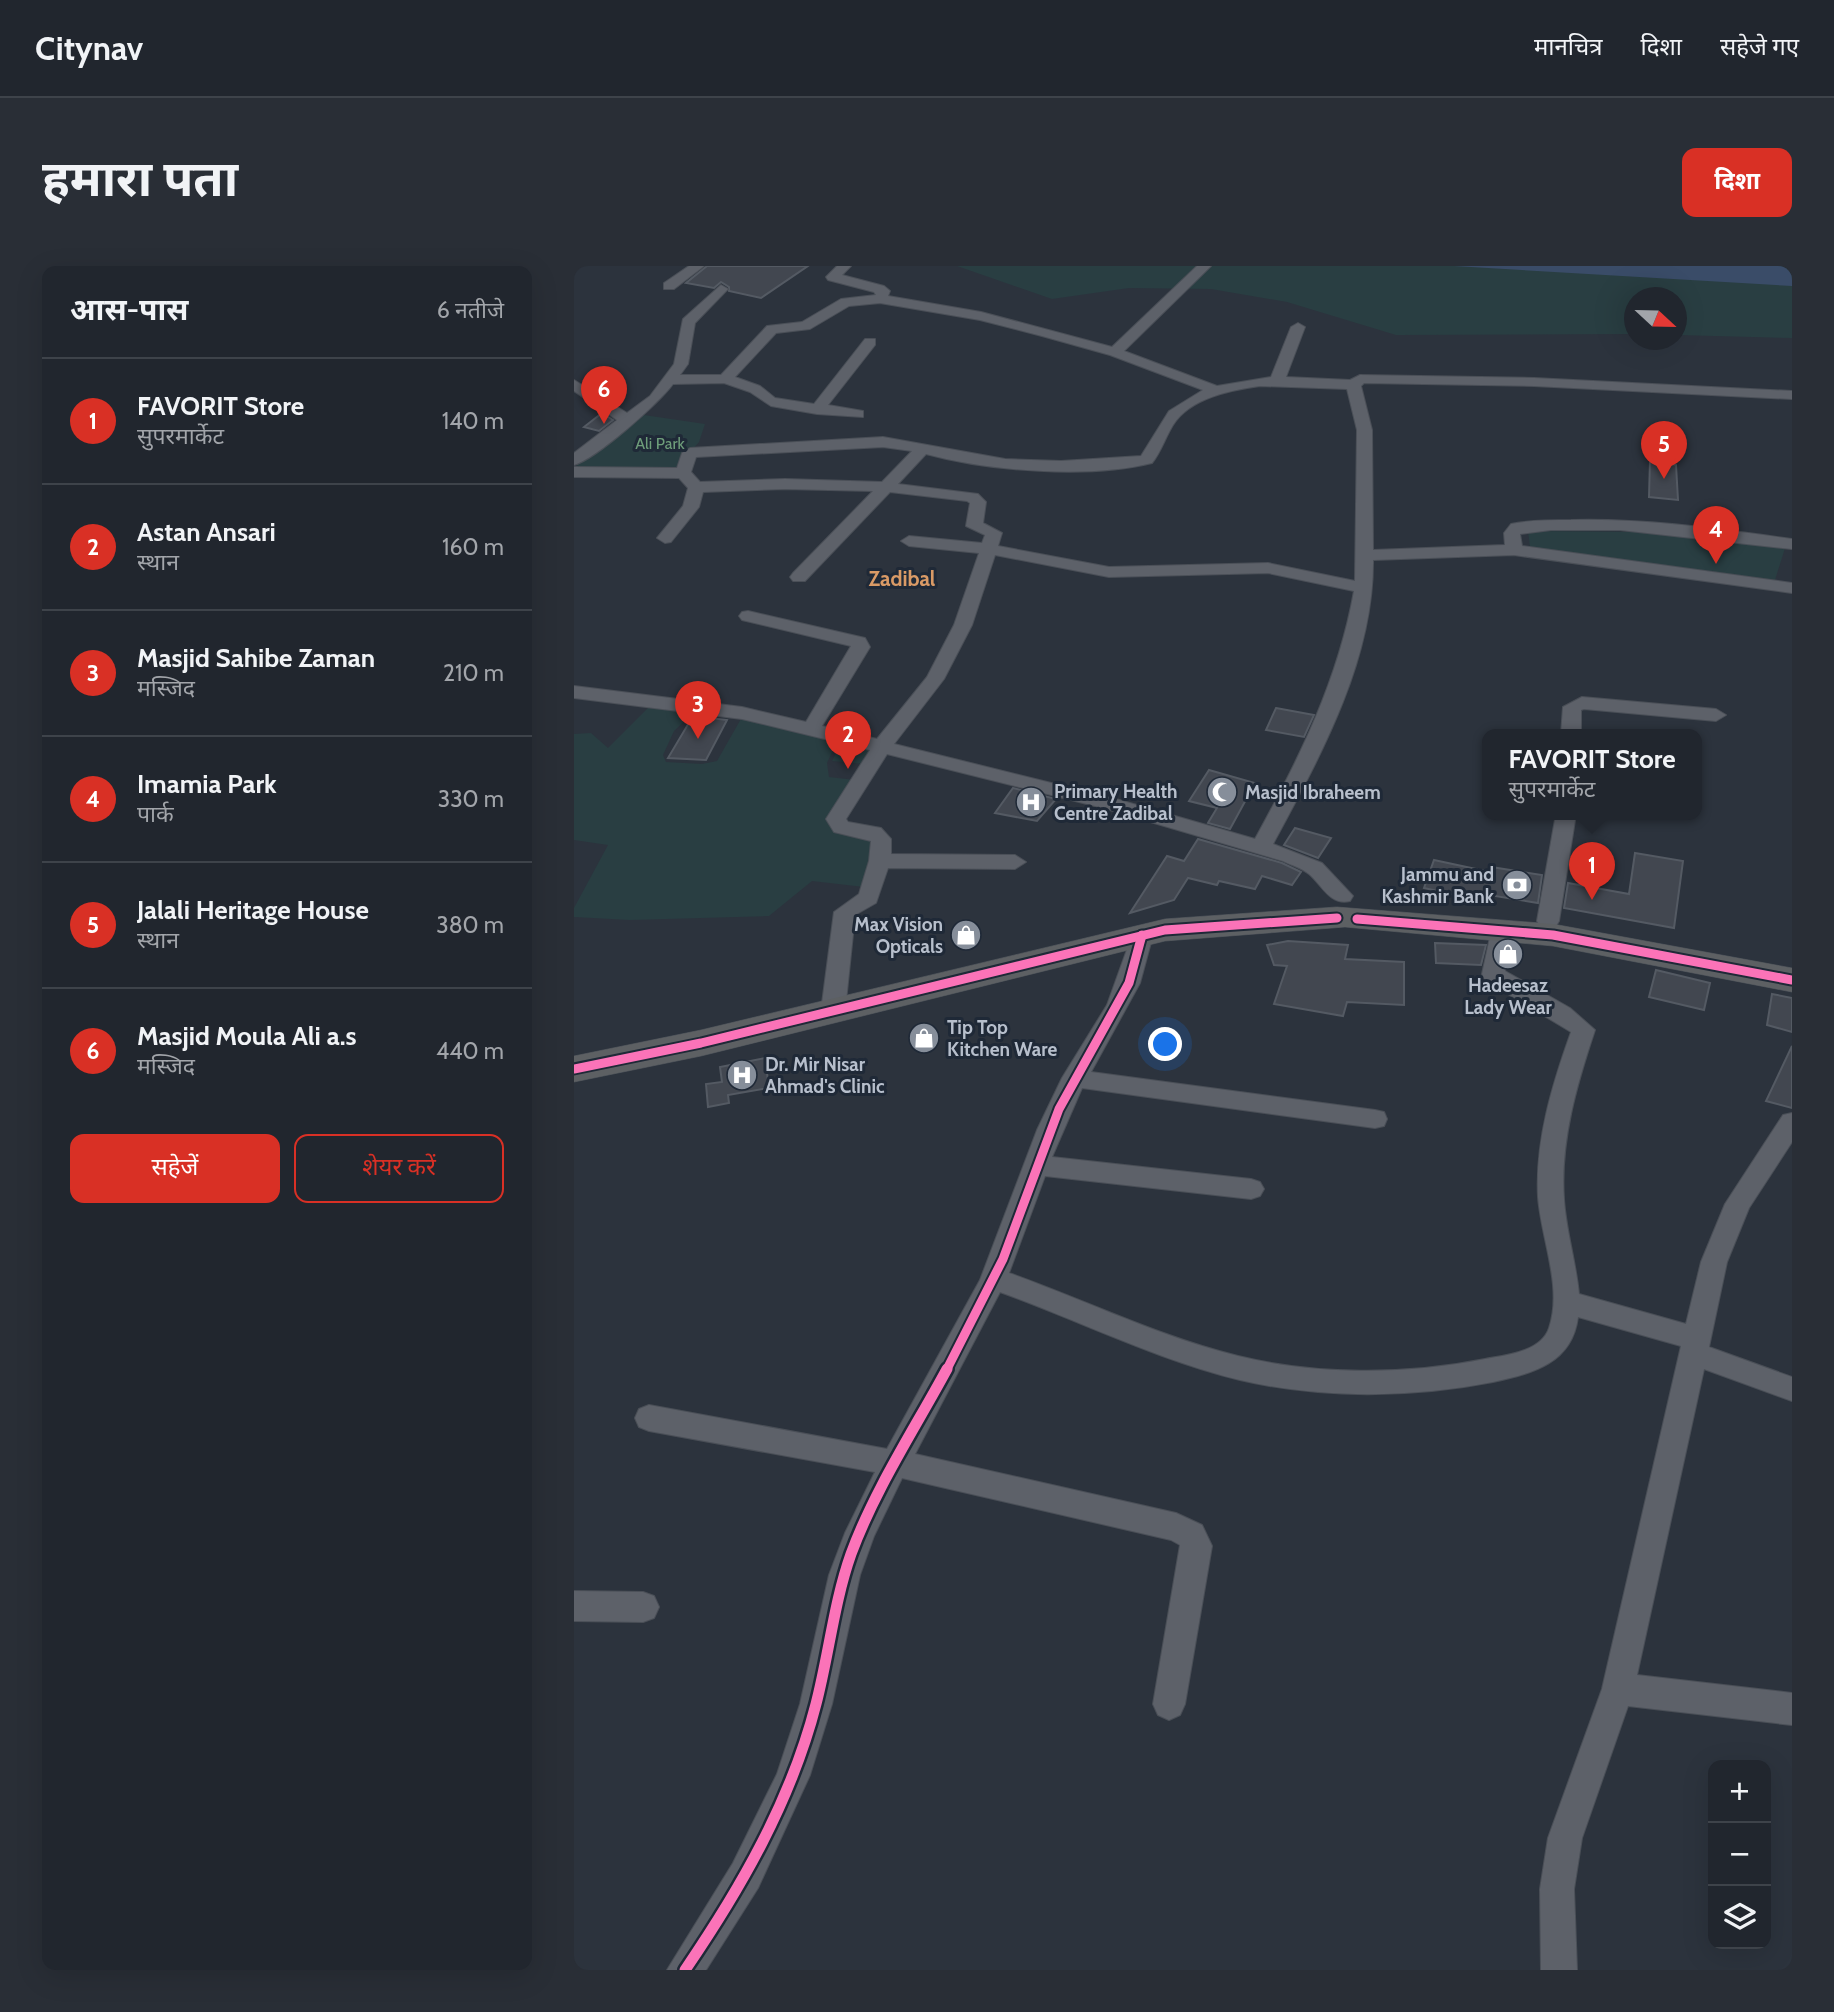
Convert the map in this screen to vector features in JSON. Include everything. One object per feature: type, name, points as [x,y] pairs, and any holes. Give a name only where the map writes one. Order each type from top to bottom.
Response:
[{"type":"highway","points":[[1347,907],[1503,928],[1792,980]]},
{"type":"highway","points":[[574,1069],[609,1064],[833,1011],[1153,932],[1347,907],[1442,908],[1548,921],[1792,967]]},
{"type":"street","points":[[669,286],[698,266]]},
{"type":"street","points":[[845,266],[834,277],[883,291],[880,299]]},
{"type":"street","points":[[1115,352],[1205,266]]},
{"type":"street","points":[[574,460],[629,421],[671,380],[681,364],[688,322],[721,289]]},
{"type":"street","points":[[725,379],[772,328],[805,326],[846,302],[880,299],[981,316],[1115,352],[1218,391]]},
{"type":"street","points":[[1277,380],[1298,327]]},
{"type":"street","points":[[817,410],[870,342]]},
{"type":"street","points":[[671,380],[725,379],[755,389],[771,402],[858,414]]},
{"type":"street","points":[[683,473],[686,456],[696,451],[771,451],[883,442],[923,448],[977,463],[1008,465],[1146,460],[1168,420],[1177,412],[1218,391],[1244,383],[1277,380],[1353,384],[1360,379],[1450,379],[1792,395]]},
{"type":"street","points":[[574,384],[629,421]]},
{"type":"street","points":[[1262,846],[1316,744],[1332,706],[1364,588],[1362,499],[1366,424],[1353,384]]},
{"type":"street","points":[[799,577],[923,448]]},
{"type":"street","points":[[574,472],[683,473],[696,487],[773,484],[886,486],[972,497],[978,502],[974,526],[994,533],[963,625],[935,679],[882,746],[836,819],[841,827],[880,836],[880,861],[868,898],[845,912],[833,1011]]},
{"type":"street","points":[[665,538],[691,507],[696,487]]},
{"type":"street","points":[[1514,550],[1512,533],[1524,527],[1653,529],[1792,544]]},
{"type":"street","points":[[909,541],[988,549],[1109,572],[1167,573],[1253,567],[1364,588]]},
{"type":"street","points":[[1364,555],[1514,550],[1791,583]]},
{"type":"street","points":[[748,616],[859,642],[861,647],[846,676],[811,729]]},
{"type":"street","points":[[574,692],[742,713],[1109,803],[1262,846],[1315,868],[1347,907]]},
{"type":"street","points":[[1571,729],[1572,707],[1582,702],[1716,715]]},
{"type":"street","points":[[1548,921],[1565,820]]},
{"type":"street","points":[[880,861],[1015,862]]},
{"type":"street","points":[[994,1279],[1216,1361],[1260,1373],[1311,1378],[1469,1376],[1532,1362],[1554,1343],[1562,1329],[1566,1301],[1551,1197],[1552,1158],[1563,1089],[1583,1030],[1566,1014],[1504,984],[1493,974],[1503,928]]},
{"type":"street","points":[[685,1970],[710,1935],[772,1829],[793,1777],[815,1706],[840,1588],[859,1534],[994,1279],[1035,1166],[1074,1078],[1119,1008],[1153,932]]},
{"type":"street","points":[[1074,1078],[1375,1119]]},
{"type":"street","points":[[1559,1970],[1557,1889],[1565,1838],[1618,1689],[1714,1262],[1738,1204],[1792,1122]]},
{"type":"street","points":[[1035,1166],[1251,1189]]},
{"type":"street","points":[[1566,1301],[1695,1346],[1792,1389]]},
{"type":"street","points":[[649,1418],[895,1463],[1176,1527],[1191,1535],[1197,1546],[1169,1704]]},
{"type":"street","points":[[574,1606],[643,1606]]},
{"type":"street","points":[[1618,1689],[1792,1709]]},
{"type":"green space","points":[[957,266],[1792,266],[1792,338],[1687,335],[1687,287],[1624,287],[1624,334],[1396,335],[1287,302],[1211,289],[1129,288],[1052,299]]},
{"type":"green space","name":"Ali Park","points":[[644,415],[705,424],[699,442],[675,469],[575,467]]},
{"type":"green space","points":[[1528,531],[1650,532],[1786,545],[1775,580],[1530,547]]},
{"type":"green space","points":[[650,706],[695,711],[674,731],[663,755],[666,762],[702,764],[717,761],[742,717],[838,739],[827,763],[829,777],[855,780],[831,816],[832,829],[867,835],[877,841],[864,887],[812,881],[769,916],[630,920],[574,917],[574,908],[608,845],[574,840],[574,734],[591,733],[608,748]]},
{"type":"green space","points":[[843,739],[879,747],[864,764],[832,761]]},
{"type":"water","points":[[1454,266],[1792,266],[1792,286]]},
{"type":"building","points":[[707,266],[808,266],[761,298],[729,291],[729,287],[721,282],[714,288],[686,283]]},
{"type":"building","points":[[602,413],[613,420],[599,431],[584,427]]},
{"type":"building","points":[[1650,460],[1676,465],[1678,500],[1649,497]]},
{"type":"building","points":[[1276,708],[1314,715],[1304,737],[1266,730]]},
{"type":"building","points":[[693,716],[727,720],[706,760],[668,758]]},
{"type":"building","name":"Masjid Ibraheem","points":[[1209,770],[1255,783],[1230,829],[1208,823],[1217,808],[1189,801]]},
{"type":"building","name":"Primary Health Centre Zadibal","points":[[1013,788],[1056,799],[1037,821],[995,813]]},
{"type":"building","points":[[1295,828],[1331,838],[1318,858],[1284,845]]},
{"type":"building","points":[[1198,839],[1282,863],[1301,872],[1292,885],[1262,876],[1255,889],[1219,881],[1217,885],[1188,878],[1174,900],[1130,913],[1167,856],[1184,861]]},
{"type":"building","points":[[1635,853],[1683,861],[1674,928],[1564,908],[1568,883],[1629,894]]},
{"type":"building","points":[[1434,860],[1490,872],[1491,867],[1542,875],[1538,903],[1471,892],[1469,898],[1424,888]]},
{"type":"building","points":[[1288,941],[1348,945],[1345,959],[1404,962],[1404,1005],[1347,1002],[1343,1016],[1274,1004],[1287,966],[1274,965],[1267,945]]},
{"type":"building","points":[[1435,943],[1486,945],[1481,965],[1436,963]]},
{"type":"building","points":[[1656,970],[1710,983],[1704,1010],[1649,997]]},
{"type":"building","points":[[1772,994],[1792,998],[1792,1032],[1767,1025]]},
{"type":"building","points":[[1792,1046],[1792,1108],[1766,1101]]},
{"type":"building","points":[[765,1058],[769,1088],[728,1095],[729,1103],[708,1107],[706,1084],[722,1082],[720,1067]]},
{"type":"cycle path","points":[[574,1069],[701,1043],[1165,930],[1337,918]]},
{"type":"cycle path","points":[[1357,919],[1553,935],[1792,980]]},
{"type":"cycle path","points":[[685,1970],[745,1876],[779,1810],[806,1740],[839,1596],[860,1533],[993,1280],[1059,1109],[1119,1005],[1137,960],[1142,935]]},
{"type":"place","name":"Masjid Moula Ali a.s","points":[[604,424]]},
{"type":"place","name":"Jalali Heritage House","points":[[1664,479]]},
{"type":"place","name":"Imamia Park","points":[[1716,564]]},
{"type":"place","name":"Masjid Sahibe Zaman","points":[[698,739]]},
{"type":"place","name":"Astan Ansari","points":[[848,769]]},
{"type":"place","name":"Masjid Ibraheem","points":[[1222,792]]},
{"type":"place","name":"Primary Health Centre Zadibal","points":[[1031,802]]},
{"type":"place","name":"Jammu and Kashmir Bank","points":[[1517,885]]},
{"type":"place","name":"FAVORIT Store","points":[[1592,900]]},
{"type":"place","name":"Max Vision Opticals","points":[[966,935]]},
{"type":"place","name":"Hadeesaz Lady Wear","points":[[1508,954]]},
{"type":"place","name":"Tip Top Kitchen Ware","points":[[924,1038]]},
{"type":"place","name":"Dr. Mir Nisar Ahmad's Clinic","points":[[742,1075]]},
{"type":"district","name":"Zadibal","points":[[902,579]]}]
